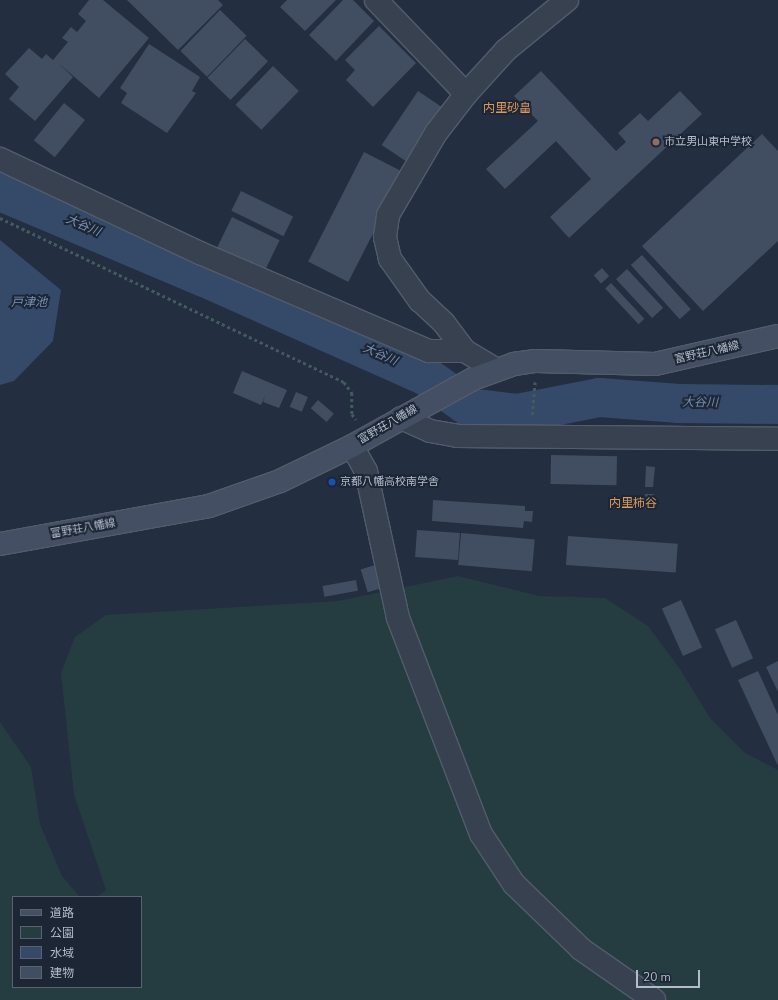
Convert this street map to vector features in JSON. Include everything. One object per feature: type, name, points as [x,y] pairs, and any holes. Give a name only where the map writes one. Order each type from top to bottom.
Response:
[{"type":"main road","name":"富野荘八幡線","points":[[0,544],[209,506],[280,481],[360,441],[425,404],[495,369],[536,361],[656,364],[778,336]]},
{"type":"street","points":[[376,0],[466,94]]},
{"type":"street","points":[[495,369],[465,351],[444,323],[420,301],[390,259],[385,237],[388,215],[436,133],[466,94],[506,50],[567,0]]},
{"type":"street","points":[[0,159],[200,253],[429,351],[465,351]]},
{"type":"street","points":[[400,418],[430,431],[457,436],[778,439]]},
{"type":"street","points":[[360,441],[398,618],[481,834],[514,884],[581,949],[654,1000]]},
{"type":"path","points":[[0,218],[344,382],[352,393],[352,414],[360,441]]},
{"type":"path","points":[[530,437],[536,361]]},
{"type":"green space","points":[[458,576],[539,596],[605,598],[648,626],[680,669],[710,718],[745,753],[778,770],[778,1000],[0,1000],[0,722],[31,767],[40,824],[62,876],[79,896],[12,896],[12,988],[142,988],[142,896],[98,896],[106,890],[74,795],[61,673],[75,637],[106,615],[338,601]]},
{"type":"water","name":"戸津池","points":[[0,240],[61,290],[53,341],[14,381],[0,385]]},
{"type":"building","points":[[89,0],[103,0],[149,38],[99,98],[57,62],[73,77],[35,121],[9,99],[19,87],[5,74],[29,48],[42,59],[46,54],[53,60],[68,42],[62,38],[71,27],[77,32],[86,21],[78,14]]},
{"type":"building","points":[[127,0],[218,0],[223,5],[178,50]]},
{"type":"building","points":[[287,0],[336,0],[305,31],[280,7]]},
{"type":"building","points":[[343,0],[353,0],[374,21],[336,61],[309,35]]},
{"type":"building","points":[[220,10],[247,36],[207,77],[180,51]]},
{"type":"building","points":[[379,26],[416,63],[373,107],[346,80],[355,70],[345,60]]},
{"type":"building","points":[[245,39],[268,61],[231,100],[207,78]]},
{"type":"building","points":[[149,44],[200,77],[192,91],[196,93],[167,133],[121,103],[127,93],[120,88]]},
{"type":"building","points":[[273,66],[299,91],[261,130],[235,105]]},
{"type":"building","points":[[541,71],[616,151],[626,142],[618,133],[640,113],[648,121],[680,91],[702,114],[569,238],[550,217],[591,179],[556,141],[505,189],[486,169],[538,121],[514,96]]},
{"type":"building","points":[[418,91],[442,107],[406,161],[382,145]]},
{"type":"building","points":[[64,103],[85,120],[55,157],[34,140]]},
{"type":"building","points":[[762,134],[778,151],[778,241],[703,311],[642,246]]},
{"type":"building","points":[[364,152],[404,172],[348,282],[308,262]]},
{"type":"building","points":[[241,191],[293,216],[283,236],[231,211]]},
{"type":"building","points":[[232,217],[280,240],[265,271],[217,248]]},
{"type":"building","points":[[642,255],[691,309],[680,319],[631,265]]},
{"type":"building","points":[[602,268],[609,276],[601,284],[594,275]]},
{"type":"building","points":[[627,269],[663,308],[652,318],[616,279]]},
{"type":"building","points":[[611,283],[644,319],[639,324],[605,288]]},
{"type":"building","points":[[242,371],[287,390],[279,408],[263,402],[266,394],[261,405],[233,393]]},
{"type":"building","points":[[296,392],[308,397],[302,412],[290,407]]},
{"type":"building","points":[[318,400],[334,414],[327,422],[311,408]]},
{"type":"building","points":[[551,455],[617,456],[616,485],[550,484]]},
{"type":"building","points":[[646,466],[655,467],[653,487],[645,487]]},
{"type":"building","points":[[645,494],[654,494],[654,510],[645,510]]},
{"type":"building","points":[[433,500],[525,506],[525,511],[533,511],[532,522],[524,521],[523,528],[432,521]]},
{"type":"building","points":[[417,530],[460,533],[458,560],[415,557]]},
{"type":"building","points":[[461,533],[535,539],[532,571],[458,565]]},
{"type":"building","points":[[568,536],[678,544],[676,573],[566,565]]},
{"type":"building","points":[[375,565],[382,588],[368,592],[361,569]]},
{"type":"building","points":[[356,580],[358,591],[324,597],[323,586]]},
{"type":"building","points":[[681,600],[702,648],[683,656],[662,609]]},
{"type":"building","points":[[736,620],[753,658],[732,668],[715,629]]},
{"type":"building","points":[[778,661],[778,692],[766,667]]},
{"type":"building","points":[[758,671],[778,715],[778,766],[738,680]]},
{"type":"waterway","name":"大谷川","points":[[0,191],[204,277],[426,376],[469,407],[517,413],[599,397],[679,403],[778,404]]},
{"type":"place","name":"市立男山東中学校","points":[[656,142]]},
{"type":"place","name":"京都八幡高校南学舎","points":[[332,482]]},
{"type":"district","name":"内里砂畠","points":[[507,109]]},
{"type":"district","name":"内里柿谷","points":[[633,504]]}]
